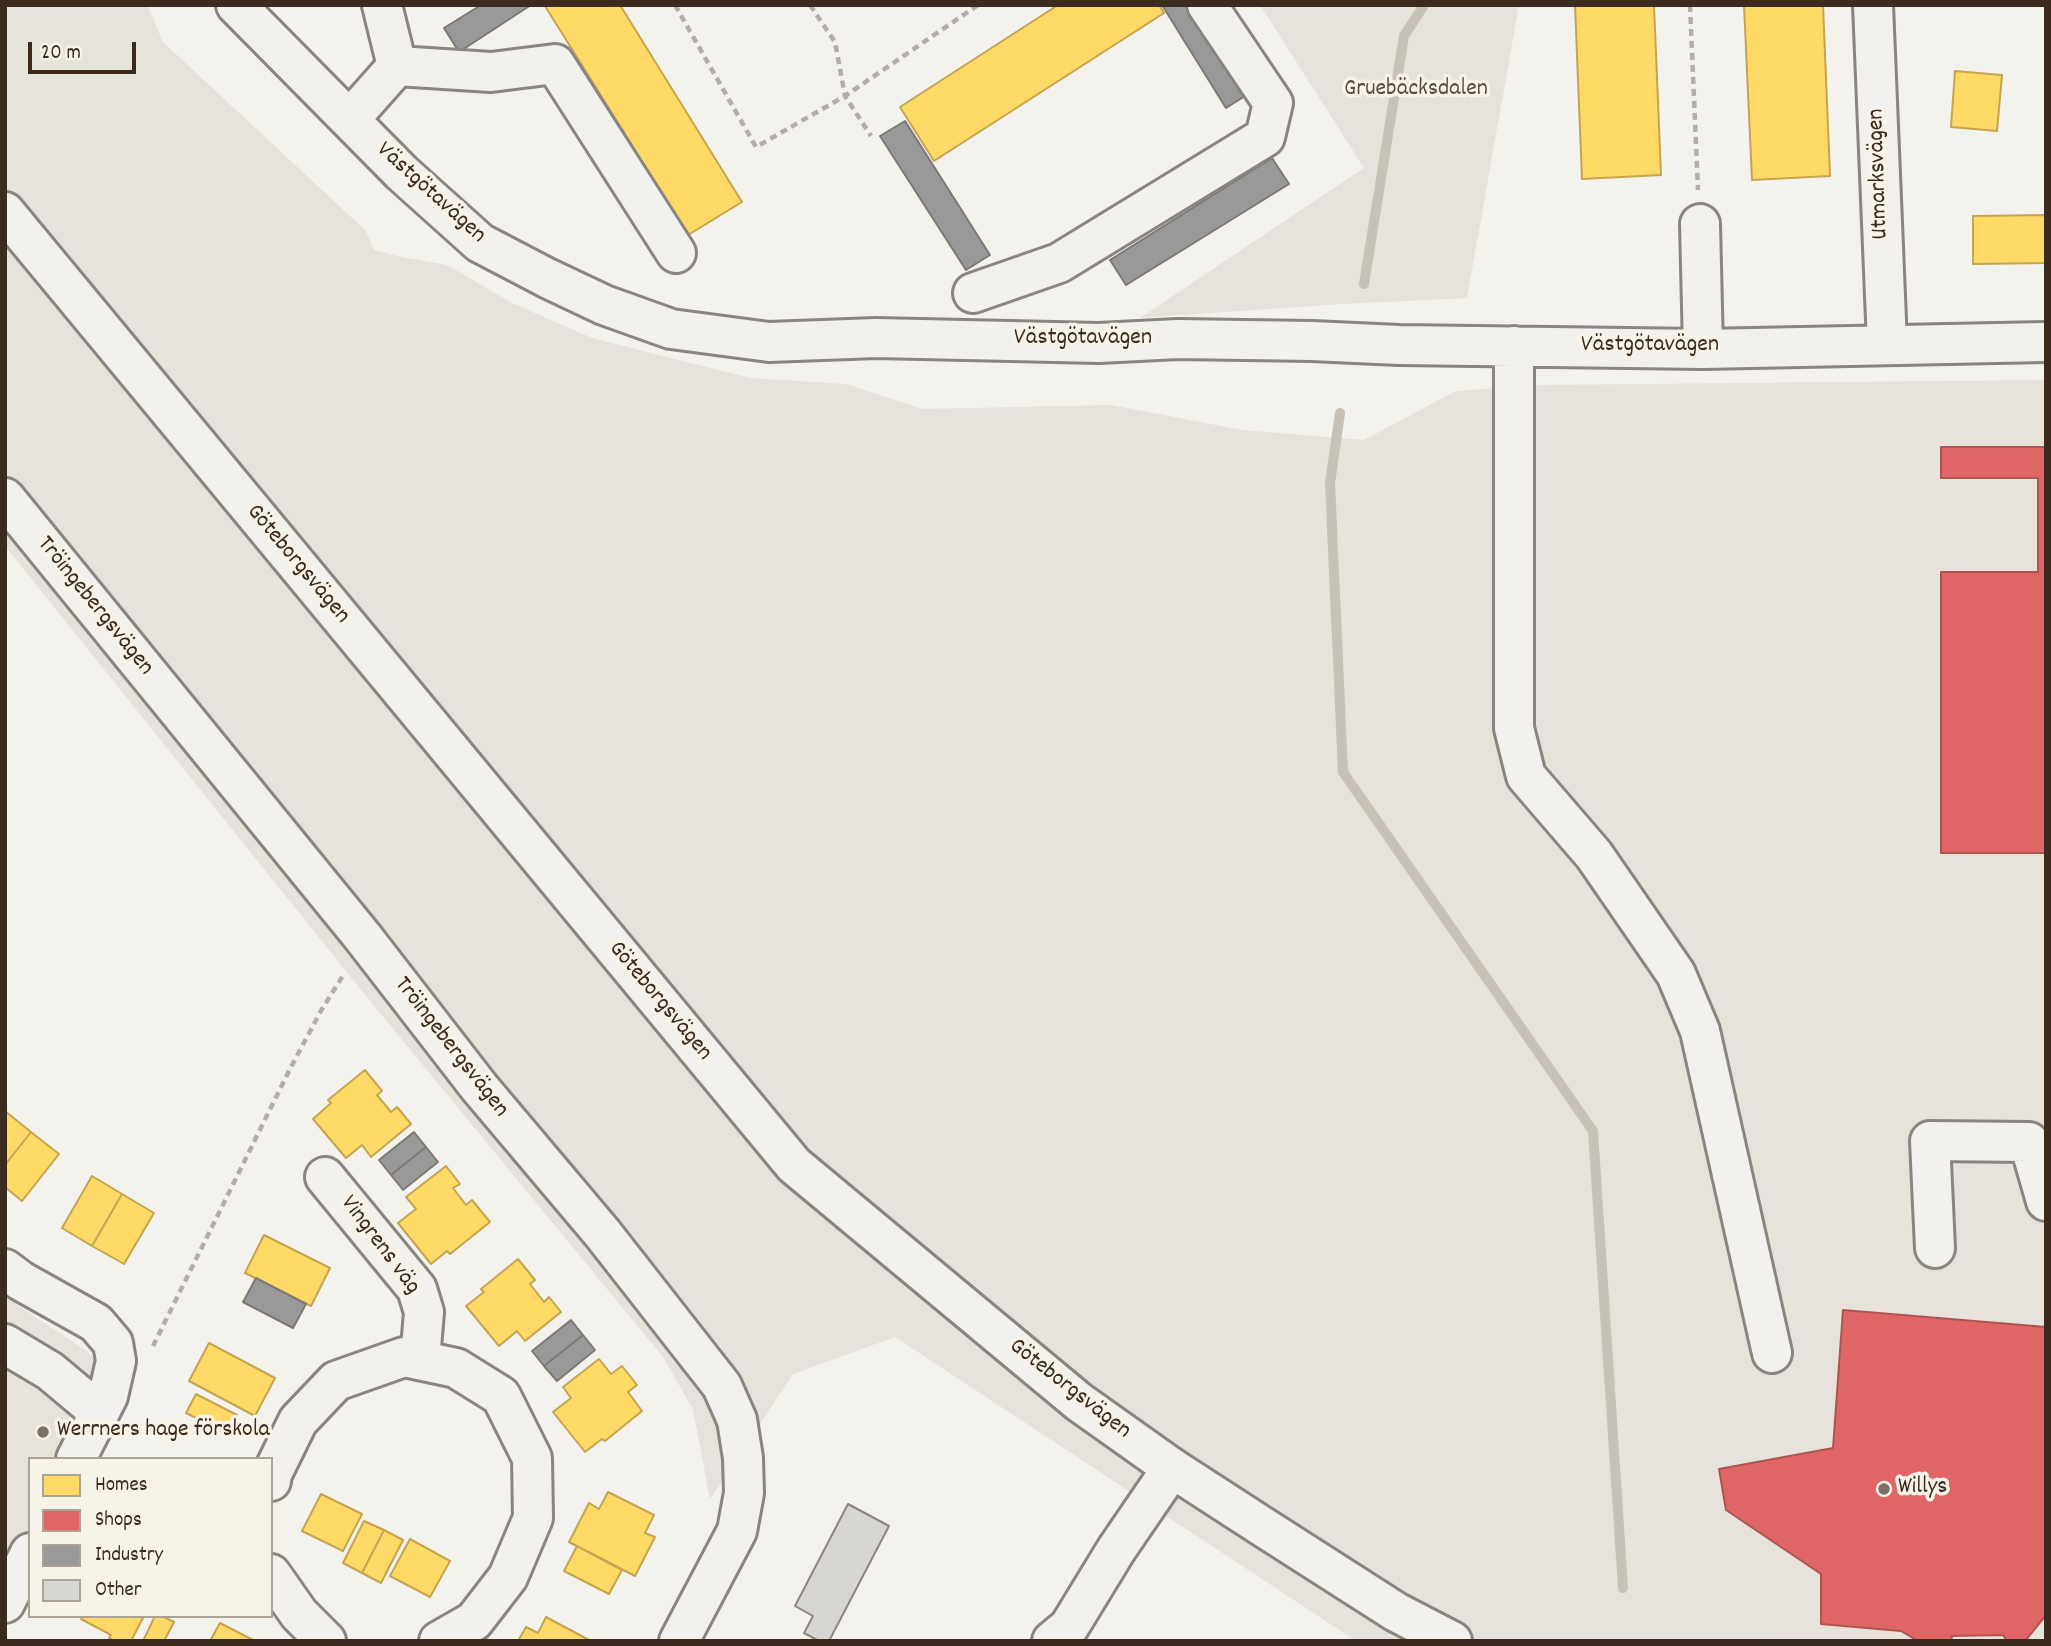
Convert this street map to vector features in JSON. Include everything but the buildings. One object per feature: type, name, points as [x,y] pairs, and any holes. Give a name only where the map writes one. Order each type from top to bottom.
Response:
[{"type":"street","name":"Västgötavägen","points":[[236,5],[402,173],[480,243],[604,305],[671,329],[769,342],[876,338],[1099,343],[1178,339],[1703,349],[2046,342]]},
{"type":"street","points":[[382,5],[397,66]]},
{"type":"street","points":[[973,293],[1059,263],[1265,137],[1273,103],[1207,5]]},
{"type":"street","name":"Utmarksvägen","points":[[1873,5],[1887,344]]},
{"type":"street","points":[[397,66],[491,72],[555,64],[676,253]]},
{"type":"street","points":[[350,119],[397,66]]},
{"type":"street","name":"Göteborgsvägen","points":[[5,212],[794,1165],[1079,1402],[1172,1468],[1396,1612],[1451,1641]]},
{"type":"street","points":[[1700,224],[1703,349]]},
{"type":"street","points":[[1514,346],[1514,729],[1525,776],[1594,855],[1676,974],[1696,1020],[1772,1353]]},
{"type":"street","name":"Tröingebergsvägen","points":[[5,498],[362,936],[479,1087],[603,1234],[722,1386],[737,1420],[743,1458],[744,1493],[737,1531],[680,1641]]},
{"type":"street","points":[[1935,1248],[1930,1141],[2029,1142],[2046,1201]]},
{"type":"street","name":"Vingrens väg","points":[[325,1177],[418,1289],[424,1312],[420,1360]]},
{"type":"street","points":[[5,1269],[21,1281],[96,1323],[113,1343],[116,1361],[108,1396],[77,1457]]},
{"type":"street","points":[[5,1343],[50,1371],[99,1412]]},
{"type":"street","points":[[273,1472],[298,1421],[336,1381],[404,1357],[456,1368],[501,1396],[532,1458],[533,1518],[508,1577],[474,1620],[439,1641]]},
{"type":"street","points":[[1052,1641],[1069,1627],[1116,1550],[1172,1468]]},
{"type":"street","points":[[5,1603],[28,1557]]},
{"type":"street","points":[[273,1577],[299,1614],[326,1641]]},
{"type":"path","points":[[675,5],[756,147],[845,96],[978,5]]},
{"type":"path","points":[[1690,5],[1700,224]]},
{"type":"path","points":[[809,6],[835,42],[845,96],[871,136]]},
{"type":"path","points":[[152,1347],[292,1065],[350,963]]},
{"type":"shaded area","points":[[2046,380],[2046,1641],[1775,1641],[1710,1530],[1682,1390],[1650,1042],[1552,901],[1476,799],[1467,510],[1456,391],[1542,385]]},
{"type":"shaded area","name":"Werrners hage förskola","points":[[5,1297],[87,1351],[97,1361],[99,1378],[67,1457],[28,1457],[28,1532],[5,1576]]},
{"type":"green space","points":[[5,5],[147,5],[163,42],[366,231],[374,250],[447,265],[512,303],[592,338],[750,378],[846,384],[922,409],[1111,405],[1242,430],[1364,440],[1456,391],[1467,510],[1476,799],[1552,901],[1650,1041],[1682,1390],[1710,1530],[1775,1641],[1356,1641],[895,1337],[793,1374],[710,1499],[693,1409],[663,1357],[357,985],[5,546]]},
{"type":"green space","name":"Gruebäcksdalen","points":[[1260,5],[1519,5],[1467,298],[1140,318],[1364,168]]},
{"type":"waterway","points":[[1364,284],[1404,36],[1424,5]]},
{"type":"waterway","points":[[1340,413],[1330,483],[1343,772],[1593,1131],[1623,1588]]},
{"type":"place","name":"Werrners hage förskola","points":[[43,1432]]},
{"type":"place","name":"Willys","points":[[1884,1489]]}]
